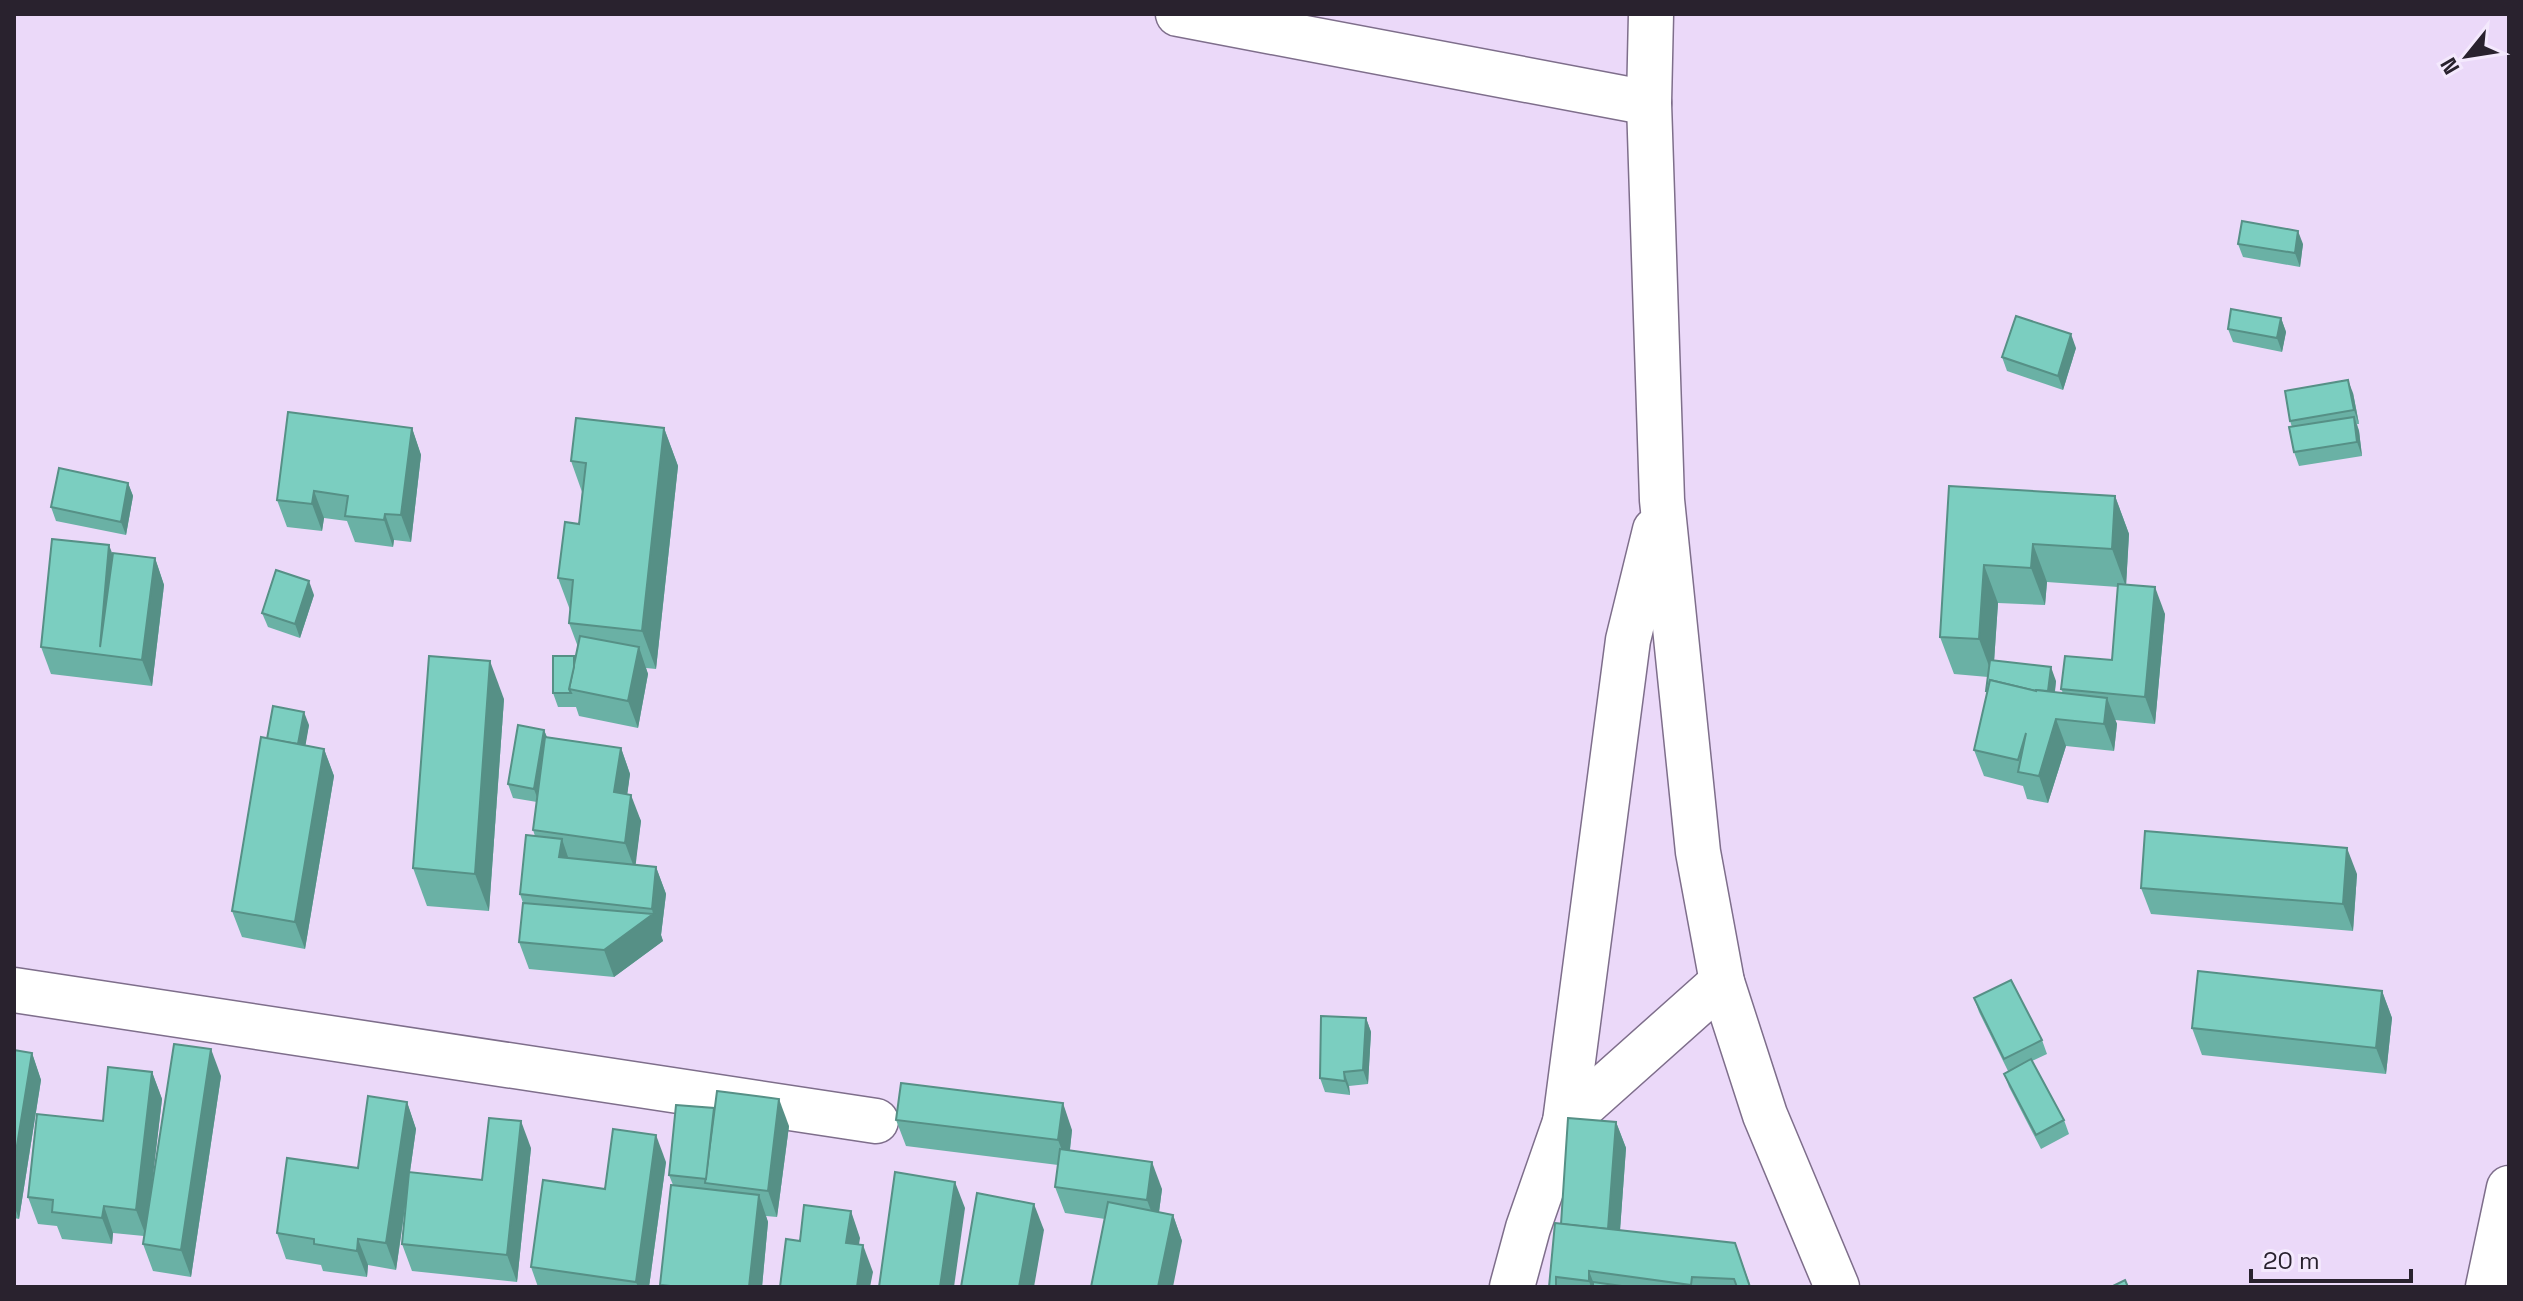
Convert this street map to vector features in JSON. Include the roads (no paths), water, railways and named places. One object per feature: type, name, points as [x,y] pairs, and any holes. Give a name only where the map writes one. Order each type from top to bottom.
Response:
[{"type":"street","points":[[1178,14],[1649,103]]},
{"type":"street","points":[[1651,14],[1649,103],[1662,500],[1698,852],[1722,982],[1765,1115],[1837,1287]]},
{"type":"street","points":[[1512,1287],[1528,1228],[1565,1122],[1628,640],[1662,500]]},
{"type":"street","points":[[1565,1122],[1722,982]]},
{"type":"street","points":[[14,990],[876,1121]]},
{"type":"street","points":[[2488,1287],[2509,1188]]}]
